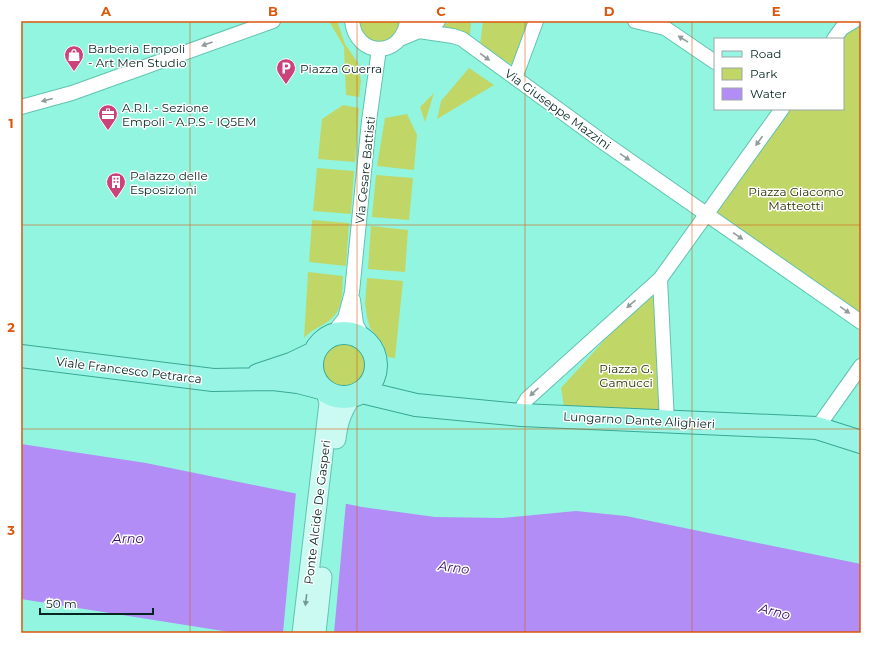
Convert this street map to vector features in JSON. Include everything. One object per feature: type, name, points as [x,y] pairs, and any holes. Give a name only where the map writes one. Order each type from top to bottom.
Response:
[{"type":"main road","points":[[350,333],[366,341],[376,360],[376,371],[373,379],[357,394],[334,396],[324,390],[312,371],[314,353],[324,339],[332,335],[350,333]]},
{"type":"main road","name":"Viale Francesco Petrarca","points":[[236,380],[272,371],[314,353]]},
{"type":"main road","name":"Viale Francesco Petrarca","points":[[21,356],[213,380],[273,379],[298,382],[324,390]]},
{"type":"main road","name":"Lungarno Dante Alighieri","points":[[376,371],[385,386],[393,393],[416,405]]},
{"type":"main road","name":"Ponte Alcide De Gasperi","points":[[316,633],[333,423],[324,390]]},
{"type":"main road","name":"Lungarno Dante Alighieri","points":[[357,394],[416,405],[521,415],[817,428],[861,442]]},
{"type":"main road","name":"Ponte Alcide De Gasperi","points":[[302,633],[333,423],[346,404],[357,394]]},
{"type":"street","points":[[21,107],[72,93],[273,21]]},
{"type":"street","points":[[352,21],[355,33],[363,43],[371,48],[379,49]]},
{"type":"street","points":[[402,38],[406,30],[407,21]]},
{"type":"street","points":[[418,21],[432,24],[438,21]]},
{"type":"street","points":[[515,78],[536,21]]},
{"type":"street","points":[[635,21],[664,28],[714,61]]},
{"type":"street","name":"Via Giuseppe Mazzini","points":[[379,49],[392,46],[402,38],[419,31],[453,36],[462,40],[706,213]]},
{"type":"street","name":"Via Cesare Battisti","points":[[332,335],[345,318],[352,292],[379,49]]},
{"type":"street","points":[[521,415],[523,406],[527,399],[660,279],[780,110]]},
{"type":"street","points":[[706,213],[861,322]]},
{"type":"street","points":[[660,279],[668,422]]},
{"type":"street","name":"Via Cesare Battisti","points":[[352,292],[356,324],[366,341]]},
{"type":"street","points":[[817,428],[861,366]]},
{"type":"green space","points":[[329,21],[337,21],[345,44],[358,63],[361,81],[359,97],[346,95],[344,47]]},
{"type":"green space","points":[[359,21],[400,21],[399,28],[391,38],[379,42],[367,38],[361,32]]},
{"type":"green space","points":[[455,21],[471,21],[470,36],[453,29],[435,27]]},
{"type":"green space","points":[[483,21],[528,22],[514,66],[480,45]]},
{"type":"green space","name":"Piazza Giacomo Matteotti","points":[[854,21],[861,21],[861,322],[706,213],[781,110],[844,110],[844,38],[835,38]]},
{"type":"green space","points":[[469,68],[494,85],[437,119],[441,101]]},
{"type":"green space","points":[[434,93],[425,122],[420,107]]},
{"type":"green space","points":[[343,105],[359,108],[355,162],[318,159],[322,119]]},
{"type":"green space","points":[[407,114],[417,135],[414,170],[377,166],[385,118]]},
{"type":"green space","points":[[317,168],[354,171],[351,214],[313,211]]},
{"type":"green space","points":[[376,175],[413,178],[409,220],[372,217]]},
{"type":"green space","points":[[312,220],[349,223],[346,266],[309,262]]},
{"type":"green space","points":[[371,226],[408,230],[405,272],[368,269]]},
{"type":"green space","points":[[308,272],[343,276],[343,288],[340,305],[335,316],[310,332],[304,338]]},
{"type":"green space","points":[[367,278],[403,281],[395,358],[388,357],[383,344],[370,328],[365,304]]},
{"type":"green space","name":"Piazza G. Gamucci","points":[[660,279],[667,422],[564,407],[561,388]]},
{"type":"green space","points":[[347,343],[359,349],[364,357],[364,375],[359,383],[351,388],[337,389],[325,383],[320,375],[319,361],[325,349],[333,344]]},
{"type":"water","name":"Arno","points":[[21,444],[146,463],[362,507],[435,517],[502,518],[576,511],[626,516],[861,564],[861,633],[236,633],[21,599]]},
{"type":"pier","points":[[296,492],[346,502],[334,633],[283,633]]},
{"type":"place","name":"Barberia Empoli - Art Men Studio","points":[[74,72]]},
{"type":"place","name":"Piazza Guerra","points":[[286,85]]},
{"type":"place","name":"A.R.I. - Sezione Empoli - A.P.S - IQ5EM","points":[[108,131]]},
{"type":"place","name":"Palazzo delle Esposizioni","points":[[116,199]]}]
